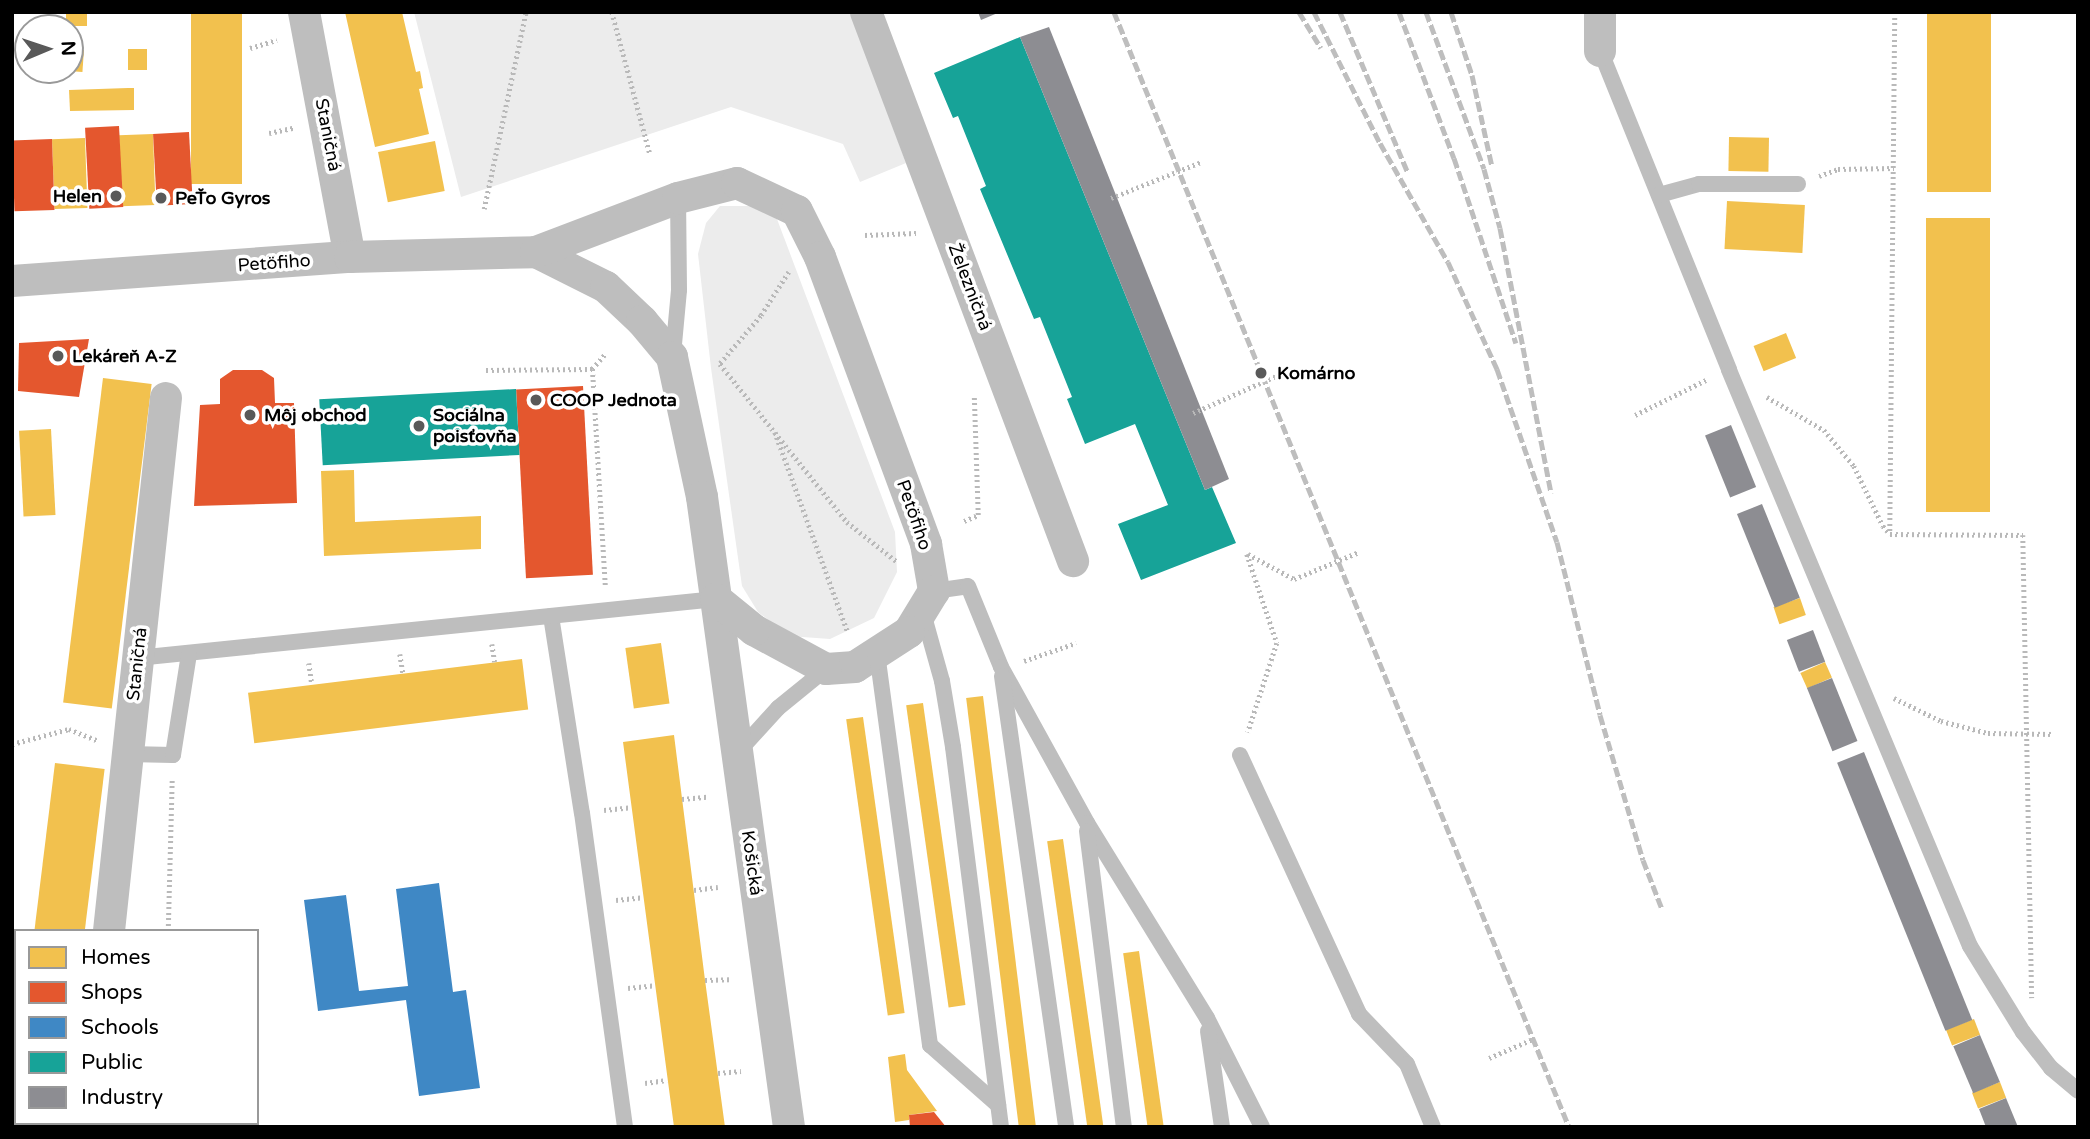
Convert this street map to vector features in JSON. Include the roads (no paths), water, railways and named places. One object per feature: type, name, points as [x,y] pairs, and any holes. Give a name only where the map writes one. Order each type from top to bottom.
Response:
[{"type":"street","name":"Staničná","points":[[304,12],[350,257]]},
{"type":"street","name":"Železničná","points":[[866,12],[1073,561]]},
{"type":"street","points":[[1600,12],[1600,51]]},
{"type":"street","name":"Petöfiho","points":[[12,281],[350,257],[536,252],[678,198],[737,183],[797,211],[820,257],[926,544],[928,601]]},
{"type":"street","name":"Petöfiho","points":[[536,252],[606,287],[642,321],[672,357],[702,496],[716,599]]},
{"type":"street","name":"Staničná","points":[[109,929],[166,398]]},
{"type":"street","points":[[716,599],[754,630],[826,668],[855,667],[909,632],[928,601]]},
{"type":"street","name":"Košická","points":[[716,599],[789,1127]]},
{"type":"lane","points":[[1590,12],[1600,51],[1729,370],[1970,946],[2033,1045],[2051,1068],[2078,1091]]},
{"type":"lane","points":[[1659,195],[1699,184],[1798,184]]},
{"type":"lane","points":[[672,357],[678,290],[678,198]]},
{"type":"lane","points":[[1001,1127],[951,734],[928,601],[968,586],[1001,667],[1087,823],[1207,1018],[1262,1127]]},
{"type":"lane","points":[[137,658],[716,599]]},
{"type":"lane","points":[[551,616],[582,813],[625,1127]]},
{"type":"lane","points":[[877,653],[930,1045],[998,1105]]},
{"type":"lane","points":[[128,754],[173,755],[189,654]]},
{"type":"lane","points":[[1001,667],[1066,1127]]},
{"type":"lane","points":[[737,753],[778,708],[826,668]]},
{"type":"lane","points":[[1240,755],[1359,1014],[1407,1064],[1433,1127]]},
{"type":"lane","points":[[1087,823],[1125,1127]]},
{"type":"lane","points":[[1207,1018],[1222,1127]]},
{"type":"railway","points":[[1114,12],[1569,1127]]},
{"type":"railway","points":[[1299,12],[1321,48]]},
{"type":"railway","points":[[1314,12],[1380,143],[1448,262],[1497,369],[1557,542],[1600,715],[1643,860],[1662,909]]},
{"type":"railway","points":[[1340,12],[1408,173]]},
{"type":"railway","points":[[1399,12],[1454,158],[1516,343]]},
{"type":"railway","points":[[1426,12],[1484,169],[1500,228],[1551,493]]},
{"type":"railway","points":[[1451,12],[1472,75],[1492,167]]},
{"type":"place","name":"Helen","points":[[116,196]]},
{"type":"place","name":"PeŤo Gyros","points":[[161,198]]},
{"type":"place","name":"Lekáreň A-Z","points":[[58,356]]},
{"type":"place","name":"Komárno","points":[[1261,373]]},
{"type":"place","name":"COOP Jednota","points":[[536,400]]},
{"type":"place","name":"Môj obchod","points":[[250,415]]},
{"type":"place","name":"Sociálna poisťovňa","points":[[419,426]]}]
